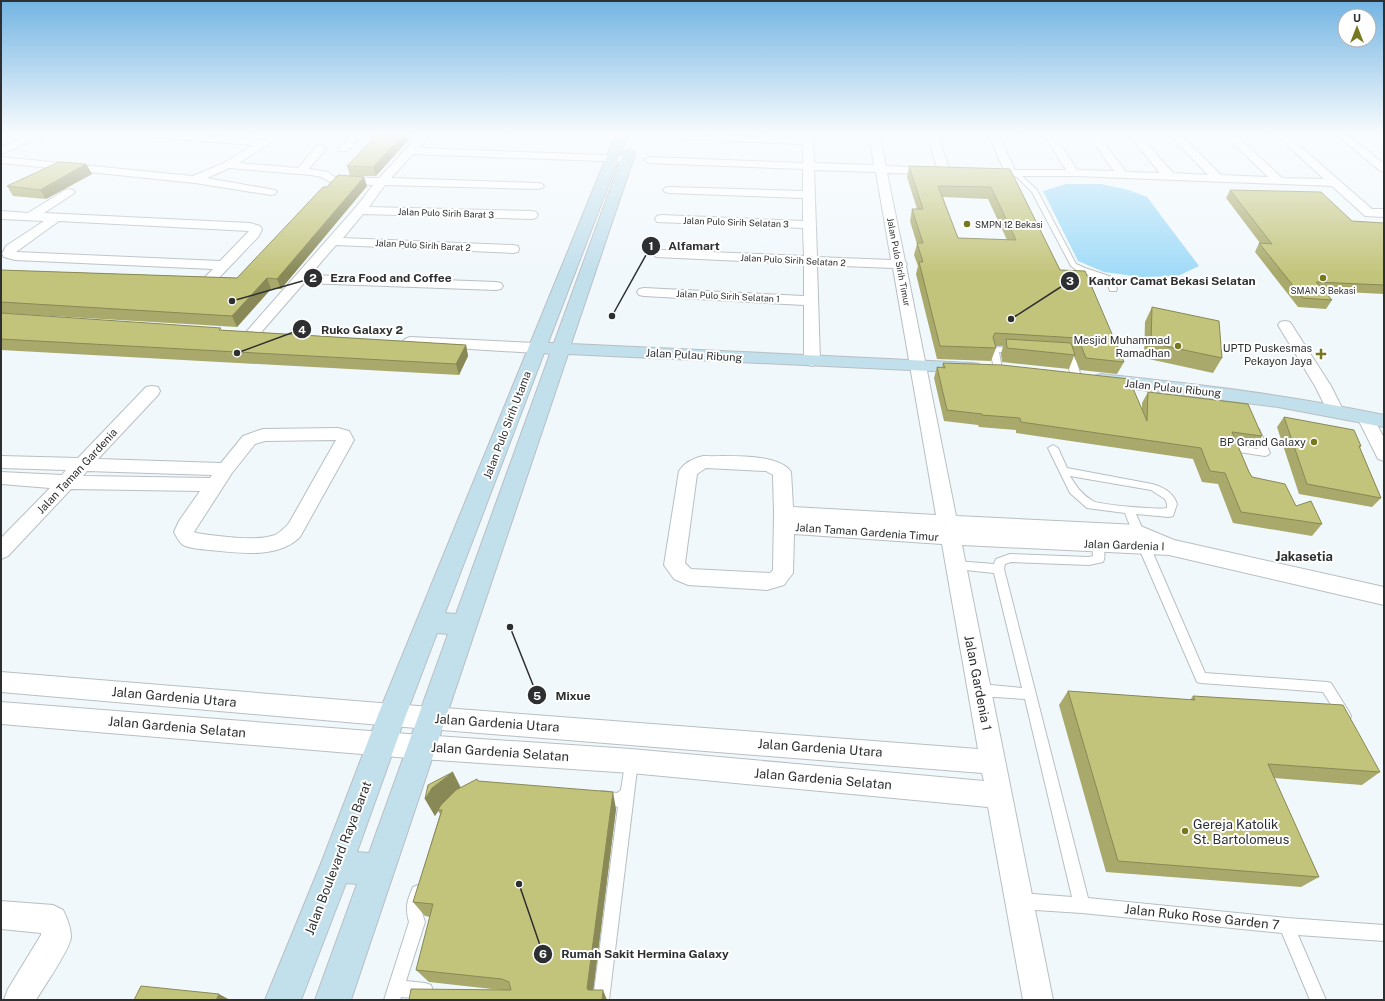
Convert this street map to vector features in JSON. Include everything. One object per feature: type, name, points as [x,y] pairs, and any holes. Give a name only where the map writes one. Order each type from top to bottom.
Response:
[{"type":"main road","name":"Jalan Pulo Sirih Utama","points":[[386,729],[519,395],[536,348],[610,181]]},
{"type":"main road","name":"Jalan Pulo Sirih Utama","points":[[432,718],[575,309],[613,181]]},
{"type":"main road","points":[[554,307],[575,309]]},
{"type":"main road","name":"Jalan Pulau Ribung","points":[[536,348],[1006,370]]},
{"type":"main road","name":"Jalan Pulau Ribung","points":[[1058,375],[1194,396],[1257,397],[1335,410],[1384,421]]},
{"type":"main road","points":[[519,395],[544,397]]},
{"type":"main road","points":[[429,622],[465,625]]},
{"type":"main road","points":[[333,1000],[420,747],[432,718]]},
{"type":"main road","name":"Jalan Boulevard Raya Barat","points":[[283,1000],[336,866],[386,729]]},
{"type":"main road","points":[[336,866],[378,870]]},
{"type":"street","points":[[199,181],[271,192]]},
{"type":"street","points":[[368,181],[538,186]]},
{"type":"street","points":[[252,334],[334,241],[382,181]]},
{"type":"street","points":[[809,181],[812,361]]},
{"type":"street","name":"Jalan Pulo Sirih Timur","points":[[884,181],[918,366]]},
{"type":"street","points":[[1273,181],[1336,183]]},
{"type":"street","points":[[1333,181],[1369,213],[1378,215],[1384,226]]},
{"type":"street","points":[[669,190],[809,195]]},
{"type":"street","points":[[30,217],[69,192]]},
{"type":"street","name":"Jalan Pulo Sirih Barat 3","points":[[360,210],[532,215]]},
{"type":"street","points":[[1,215],[250,227],[256,229],[255,233],[208,281]]},
{"type":"street","points":[[56,218],[11,249],[9,254],[15,256],[223,265]]},
{"type":"street","name":"Jalan Pulo Sirih Selatan 3","points":[[662,219],[810,225]]},
{"type":"street","name":"Jalan Pulo Sirih Barat 2","points":[[334,241],[513,249]]},
{"type":"street","name":"Jalan Pulo Sirih Selatan 2","points":[[662,254],[900,264]]},
{"type":"street","points":[[299,279],[496,286]]},
{"type":"street","name":"Jalan Pulo Sirih Selatan 1","points":[[644,292],[811,301]]},
{"type":"street","points":[[1284,325],[1323,386],[1335,410]]},
{"type":"street","points":[[236,333],[268,335]]},
{"type":"street","name":"Jalan Pulau Ribung","points":[[394,341],[536,348]]},
{"type":"street","name":"Jalan Gardenia 1","points":[[918,366],[1038,1000]]},
{"type":"street","name":"Jalan Taman Gardenia","points":[[1,551],[152,391]]},
{"type":"street","points":[[1366,417],[1384,455]]},
{"type":"street","points":[[338,434],[345,437],[345,440],[296,528],[290,535],[282,540],[264,545],[190,540],[184,532],[186,526],[226,468],[245,442],[258,436],[338,434]]},
{"type":"street","points":[[1,462],[226,468]]},
{"type":"street","name":"Jalan Taman Gardenia Timur","points":[[703,462],[770,465],[782,472],[784,520],[783,573],[777,579],[767,582],[688,576],[681,573],[674,565],[688,471],[703,462]]},
{"type":"street","points":[[1,478],[66,482],[214,485]]},
{"type":"street","name":"Jalan Taman Gardenia Timur","points":[[784,520],[949,530]]},
{"type":"street","name":"Jalan Gardenia I","points":[[949,530],[1140,539],[1384,596]]},
{"type":"street","name":"Jalan Gardenia I","points":[[949,530],[1097,544],[1140,539]]},
{"type":"street","name":"Jalan Gardenia Utara","points":[[1,682],[386,729],[432,718],[993,762]]},
{"type":"street","name":"Jalan Gardenia Selatan","points":[[1,713],[386,729],[420,747],[631,761],[1000,795]]},
{"type":"street","points":[[1,915],[53,920],[56,938],[19,1000]]},
{"type":"lane","points":[[1024,181],[1035,190],[1073,265],[1082,270],[1109,279],[1113,289]]},
{"type":"lane","points":[[1006,370],[994,349],[1024,351]]},
{"type":"lane","points":[[1054,353],[1070,354],[1077,377]]},
{"type":"lane","points":[[1238,462],[1233,448],[1265,453],[1250,421]]},
{"type":"lane","points":[[1053,448],[1073,491],[1091,504],[1129,510],[1169,513],[1172,510],[1172,504],[1167,494],[1160,489],[1064,471]]},
{"type":"lane","points":[[1129,510],[1140,539],[1201,678],[1327,687],[1352,728]]},
{"type":"lane","points":[[1082,905],[999,569],[1000,562],[1010,558],[1089,561],[1099,559],[1097,544]]},
{"type":"lane","points":[[956,565],[999,569]]},
{"type":"lane","points":[[980,690],[1030,694]]},
{"type":"lane","points":[[602,1000],[631,761]]},
{"type":"lane","points":[[586,795],[619,800],[627,793]]},
{"type":"lane","points":[[422,882],[413,910],[417,922],[393,994],[440,993]]},
{"type":"lane","name":"Jalan Ruko Rose Garden 7","points":[[1020,902],[1082,905],[1287,926],[1384,933]]},
{"type":"lane","points":[[1287,926],[1318,1000]]},
{"type":"shaded area","points":[[1066,184],[1101,184],[1129,190],[1147,197],[1199,266],[1178,276],[1141,277],[1104,272],[1078,261],[1043,191]]},
{"type":"building","points":[[18,181],[56,181],[40,190],[7,186]]},
{"type":"building","points":[[333,181],[361,181],[277,279],[267,278],[232,316],[1,302],[1,270],[237,278],[323,187],[327,187]]},
{"type":"building","points":[[914,181],[1016,181],[1060,270],[1085,271],[1124,362],[1086,358],[1078,338],[995,333],[993,337],[996,348],[940,346],[919,262],[923,262],[917,243],[923,243],[912,209],[923,209]],"holes":[[[938,186],[991,187],[1016,240],[958,238]]]},
{"type":"building","points":[[1230,190],[1321,192],[1352,221],[1384,223],[1384,285],[1316,282],[1332,300],[1303,298],[1259,243],[1272,244]]},
{"type":"building","points":[[1152,307],[1219,321],[1222,358],[1151,343]]},
{"type":"building","points":[[1,313],[221,328],[219,330],[466,345],[456,364],[1,339]]},
{"type":"building","points":[[1006,339],[1071,343],[1075,355],[1007,348]]},
{"type":"building","points":[[943,363],[1002,365],[1129,379],[1147,421],[1148,392],[1248,404],[1262,436],[1232,432],[1252,477],[1285,484],[1296,506],[1311,501],[1322,524],[1241,512],[1225,473],[1210,471],[1201,448],[1021,422],[1020,418],[947,410],[937,367],[945,368]]},
{"type":"building","points":[[1284,417],[1354,430],[1361,446],[1359,446],[1381,498],[1307,484]]},
{"type":"building","points":[[1068,691],[1195,700],[1193,696],[1343,705],[1380,772],[1268,764],[1319,877],[1118,861]]},
{"type":"building","points":[[453,772],[432,788],[425,799],[428,785]]},
{"type":"building","points":[[477,779],[478,781],[613,792],[587,988],[588,990],[603,990],[602,1000],[409,1000],[411,989],[511,990],[509,982],[502,979],[416,970],[433,904],[413,902],[442,810],[438,810],[456,790]]},
{"type":"building","points":[[141,986],[219,994],[216,1000],[134,1000]]},
{"type":"place","name":"SMPN 12 Bekasi","points":[[967,224]]},
{"type":"place","name":"SMAN 3 Bekasi","points":[[1323,278]]},
{"type":"place","name":"Ezra Food and Coffee","points":[[232,301]]},
{"type":"place","name":"Alfamart","points":[[612,316]]},
{"type":"place","name":"Kantor Camat Bekasi Selatan","points":[[1011,319]]},
{"type":"place","name":"Mesjid Muhammad Ramadhan","points":[[1178,346]]},
{"type":"place","name":"Ruko Galaxy 2","points":[[237,353]]},
{"type":"place","name":"UPTD Puskesmas Pekayon Jaya","points":[[1321,354]]},
{"type":"place","name":"BP Grand Galaxy","points":[[1314,442]]},
{"type":"place","name":"Mixue","points":[[510,627]]},
{"type":"place","name":"Gereja Katolik St. Bartolomeus","points":[[1185,831]]},
{"type":"place","name":"Rumah Sakit Hermina Galaxy","points":[[519,884]]},
{"type":"district","name":"Jakasetia","points":[[1304,556]]}]
